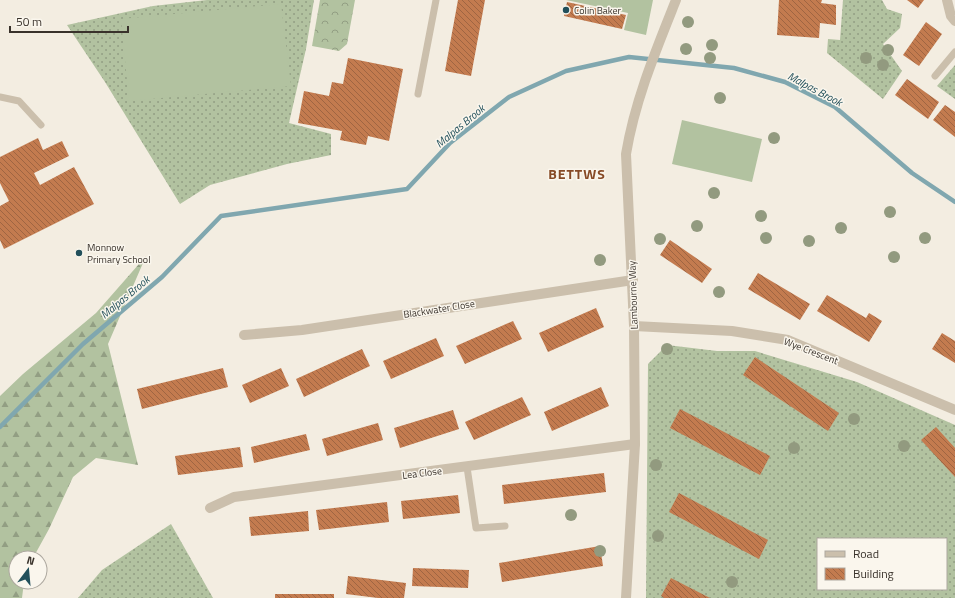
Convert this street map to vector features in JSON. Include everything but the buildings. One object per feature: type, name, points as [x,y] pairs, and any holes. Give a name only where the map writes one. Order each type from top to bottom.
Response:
[{"type":"street","name":"Lambourne Way","points":[[626,598],[635,444],[633,280],[626,154],[630,129],[660,40],[676,0]]},
{"type":"street","points":[[947,0],[951,16],[955,22]]},
{"type":"street","name":"Blackwater Close","points":[[244,335],[302,330],[633,280]]},
{"type":"street","name":"Wye Crescent","points":[[634,326],[732,331],[788,340],[955,410]]},
{"type":"street","name":"Lea Close","points":[[210,508],[234,497],[635,444]]},
{"type":"lane","points":[[418,94],[436,0]]},
{"type":"lane","points":[[935,76],[955,52]]},
{"type":"lane","points":[[0,97],[19,101],[41,125]]},
{"type":"lane","points":[[467,467],[476,528],[505,526]]},
{"type":"green space","points":[[207,0],[314,0],[306,49],[289,123],[331,134],[331,155],[287,164],[210,185],[180,204],[105,82],[67,25],[153,6]]},
{"type":"green space","points":[[320,0],[355,0],[347,44],[339,51],[312,46]]},
{"type":"green space","points":[[566,0],[653,0],[646,35],[624,30],[628,13]]},
{"type":"green space","points":[[843,0],[882,0],[887,9],[902,14],[900,28],[883,44],[902,71],[883,99],[827,53],[828,39],[840,40]]},
{"type":"green space","points":[[281,4],[291,86],[129,101],[121,19]]},
{"type":"green space","points":[[955,65],[955,99],[937,86]]},
{"type":"green space","points":[[682,120],[762,139],[752,182],[672,164]]},
{"type":"green space","points":[[146,256],[108,344],[138,465],[96,458],[73,477],[49,529],[37,550],[8,550],[8,590],[23,590],[22,598],[0,598],[0,396],[23,374],[96,313]]},
{"type":"green space","points":[[667,345],[717,351],[755,351],[857,382],[955,425],[955,598],[646,598],[648,364]]},
{"type":"green space","points":[[171,524],[213,598],[78,598],[102,570]]},
{"type":"waterway","name":"Malpas Brook","points":[[0,427],[83,344],[162,277],[221,216],[407,189],[450,143],[509,97],[566,71],[629,57],[734,68],[785,82],[835,107],[912,173],[955,202]]},
{"type":"place","name":"Colin Baker","points":[[566,10]]},
{"type":"place","name":"Monnow Primary School","points":[[79,253]]},
{"type":"district","name":"BETTWS","points":[[577,173]]}]
